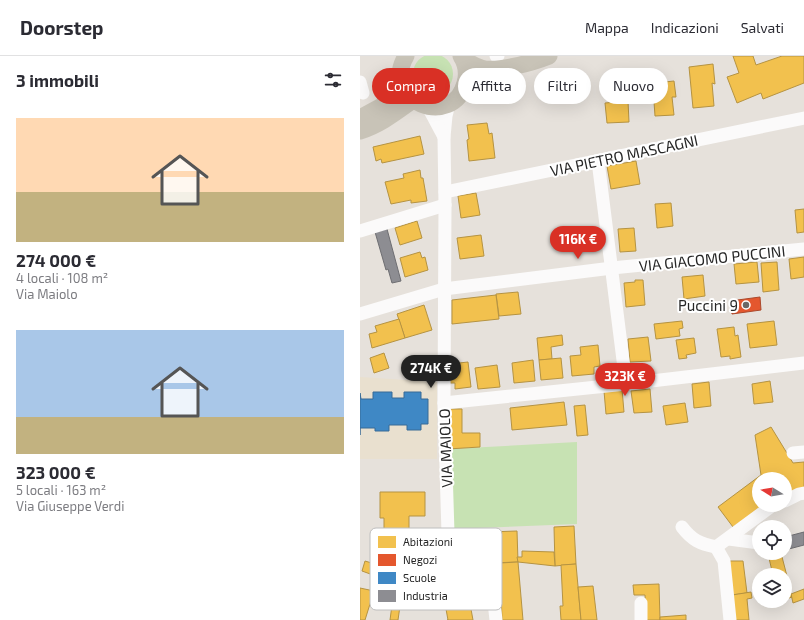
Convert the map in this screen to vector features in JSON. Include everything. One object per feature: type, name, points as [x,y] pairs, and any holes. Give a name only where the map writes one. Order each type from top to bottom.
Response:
[{"type":"main road","points":[[401,68],[406,56]]},
{"type":"main road","points":[[462,57],[473,65],[482,69],[491,70],[542,58]]},
{"type":"main road","points":[[462,57],[466,68]]},
{"type":"main road","points":[[526,68],[542,58]]},
{"type":"main road","points":[[452,102],[458,96]]},
{"type":"main road","points":[[360,118],[384,104]]},
{"type":"main road","points":[[360,131],[418,104]]},
{"type":"main road","points":[[428,104],[443,106],[448,104]]},
{"type":"street","name":"VIA MAIOLO","points":[[448,528],[444,403],[444,137],[446,116],[448,108],[452,102]]},
{"type":"street","name":"VIA MAIOLO","points":[[421,104],[444,137]]},
{"type":"street","name":"VIA PIETRO MASCAGNI","points":[[360,231],[445,199],[598,161],[804,118]]},
{"type":"street","points":[[598,161],[626,384]]},
{"type":"street","name":"VIA GIACOMO PUCCINI","points":[[360,314],[444,289],[612,268],[804,248]]},
{"type":"street","points":[[444,403],[626,384],[804,363]]},
{"type":"street","points":[[792,498],[804,493]]},
{"type":"street","points":[[682,526],[693,539],[703,545],[716,547],[729,539],[764,512]]},
{"type":"street","points":[[729,539],[752,542]]},
{"type":"street","points":[[716,547],[724,561],[730,620]]},
{"type":"street","points":[[641,603],[642,620]]},
{"type":"street","name":"VIA MAIOLO","points":[[495,610],[496,620]]},
{"type":"shaded area","points":[[360,377],[437,382],[437,459],[360,459]]},
{"type":"green space","points":[[429,54],[437,54],[444,57],[450,63],[453,70],[453,78],[450,85],[450,68],[414,68],[416,63],[422,57]]},
{"type":"green space","points":[[577,442],[577,524],[450,528],[448,449]]},
{"type":"building: Abitazioni","points":[[733,56],[753,56],[756,65],[782,56],[804,56],[804,83],[763,99],[761,93],[737,103],[727,77],[739,73]]},
{"type":"building: Abitazioni","points":[[713,64],[715,84],[712,83],[714,106],[693,108],[689,67]]},
{"type":"building: Abitazioni","points":[[674,81],[676,97],[672,97],[674,115],[655,116],[654,104],[668,104],[668,82]]},
{"type":"building: Abitazioni","points":[[605,104],[628,104],[629,122],[607,123]]},
{"type":"building: Abitazioni","points":[[487,123],[489,134],[492,133],[495,158],[469,161],[467,140],[469,139],[467,125]]},
{"type":"building: Abitazioni","points":[[420,136],[424,154],[382,163],[381,159],[376,161],[373,147]]},
{"type":"building: Abitazioni","points":[[636,161],[640,184],[611,189],[607,166]]},
{"type":"building: Abitazioni","points":[[420,170],[427,201],[411,203],[411,200],[391,204],[385,182],[404,178],[403,174]]},
{"type":"building: Abitazioni","points":[[476,193],[480,215],[461,218],[458,196]]},
{"type":"building: Abitazioni","points":[[671,203],[673,226],[657,228],[655,204]]},
{"type":"building: Abitazioni","points":[[804,209],[804,232],[797,233],[795,210]]},
{"type":"building: Abitazioni","points":[[417,221],[422,238],[400,245],[395,228]]},
{"type":"building: Abitazioni","points":[[634,228],[636,251],[620,252],[618,229]]},
{"type":"building: Abitazioni","points":[[481,235],[484,256],[460,259],[457,238]]},
{"type":"building: Abitazioni","points":[[420,252],[422,258],[425,257],[428,270],[405,277],[400,258]]},
{"type":"building: Abitazioni","points":[[804,257],[804,277],[791,279],[789,259]]},
{"type":"building: Abitazioni","points":[[757,262],[759,282],[736,284],[734,264]]},
{"type":"building: Abitazioni","points":[[777,262],[779,290],[763,292],[761,263]]},
{"type":"building: Abitazioni","points":[[703,275],[705,296],[684,299],[682,277]]},
{"type":"building: Abitazioni","points":[[635,280],[643,280],[645,305],[626,307],[624,283],[635,282]]},
{"type":"building: Abitazioni","points":[[518,292],[521,314],[499,316],[496,294]]},
{"type":"building: Abitazioni","points":[[496,295],[499,319],[452,324],[452,300]]},
{"type":"building: Abitazioni","points":[[424,305],[432,330],[405,338],[397,314]]},
{"type":"building: Abitazioni","points":[[399,319],[405,338],[372,348],[369,334],[377,332],[375,326]]},
{"type":"building: Abitazioni","points":[[682,321],[683,328],[679,329],[680,336],[656,339],[654,324]]},
{"type":"building: Abitazioni","points":[[774,321],[777,345],[750,348],[747,324]]},
{"type":"building: Abitazioni","points":[[734,327],[735,336],[738,335],[741,357],[730,359],[730,356],[721,357],[717,329]]},
{"type":"building: Abitazioni","points":[[562,335],[563,345],[551,347],[552,359],[539,360],[537,338]]},
{"type":"building: Abitazioni","points":[[648,337],[651,361],[630,362],[628,339]]},
{"type":"building: Abitazioni","points":[[694,338],[696,353],[686,355],[687,358],[679,359],[676,340]]},
{"type":"building: Abitazioni","points":[[598,345],[600,366],[594,367],[594,374],[572,376],[570,356],[581,355],[580,347]]},
{"type":"building: Abitazioni","points":[[384,353],[389,368],[374,373],[370,358]]},
{"type":"building: Abitazioni","points":[[561,358],[563,378],[541,380],[539,360]]},
{"type":"building: Abitazioni","points":[[533,360],[535,381],[514,383],[512,363]]},
{"type":"building: Abitazioni","points":[[468,362],[471,387],[455,389],[455,383],[450,383],[450,364]]},
{"type":"building: Abitazioni","points":[[497,365],[500,387],[478,389],[475,368]]},
{"type":"building: Abitazioni","points":[[770,381],[773,402],[754,404],[752,384]]},
{"type":"building: Abitazioni","points":[[709,382],[711,406],[694,408],[692,384]]},
{"type":"building: Abitazioni","points":[[622,389],[624,412],[606,414],[604,391]]},
{"type":"building: Abitazioni","points":[[650,389],[652,412],[634,413],[631,391]]},
{"type":"building: Abitazioni","points":[[564,402],[567,425],[512,430],[510,408]]},
{"type":"building: Abitazioni","points":[[685,403],[688,422],[666,425],[663,406]]},
{"type":"building: Abitazioni","points":[[585,405],[588,435],[577,436],[574,406]]},
{"type":"building: Abitazioni","points":[[449,409],[462,409],[462,433],[480,433],[480,447],[448,449]]},
{"type":"building: Abitazioni","points":[[771,427],[793,463],[804,462],[804,489],[792,493],[792,472],[761,472],[755,435]]},
{"type":"building: Abitazioni","points":[[752,482],[752,512],[756,512],[733,527],[718,507]]},
{"type":"building: Abitazioni","points":[[380,492],[425,492],[425,516],[409,516],[409,528],[384,528],[384,518],[380,518]]},
{"type":"building: Abitazioni","points":[[574,526],[576,564],[555,566],[554,527]]},
{"type":"building: Abitazioni","points":[[517,531],[518,562],[502,563],[502,532]]},
{"type":"building: Abitazioni","points":[[522,551],[554,552],[555,566],[518,562],[517,557],[522,557]]},
{"type":"building: Abitazioni","points":[[769,560],[783,560],[785,568],[771,568]]},
{"type":"building: Abitazioni","points":[[365,561],[370,562],[370,574],[362,571]]},
{"type":"building: Abitazioni","points":[[729,561],[743,561],[747,593],[732,595]]},
{"type":"building: Abitazioni","points":[[518,562],[523,620],[502,620],[502,563]]},
{"type":"building: Abitazioni","points":[[576,564],[581,620],[561,620],[560,606],[563,606],[561,565]]},
{"type":"building: Abitazioni","points":[[659,584],[660,620],[646,620],[645,595],[634,595],[633,585]]},
{"type":"building: Abitazioni","points":[[593,586],[597,620],[581,620],[578,587]]},
{"type":"building: Abitazioni","points":[[360,588],[370,590],[370,604],[365,620],[360,620]]},
{"type":"building: Abitazioni","points":[[804,589],[804,599],[793,603],[792,594]]},
{"type":"building: Abitazioni","points":[[751,592],[752,598],[747,599],[749,620],[734,620],[732,595]]},
{"type":"building: Abitazioni","points":[[391,610],[399,610],[398,620],[390,620]]},
{"type":"building: Abitazioni","points":[[446,610],[471,610],[473,620],[448,620]]},
{"type":"building: Abitazioni","points":[[686,615],[686,620],[660,620],[660,617]]},
{"type":"building: Negozi","name":"Puccini 9","points":[[760,297],[761,310],[732,314],[730,301]]},
{"type":"building: Scuole","points":[[373,392],[392,392],[392,398],[404,398],[404,392],[421,392],[421,399],[428,399],[428,424],[421,424],[421,430],[407,430],[407,425],[389,425],[389,431],[375,431],[375,428],[360,428],[360,393],[361,399],[373,399]]},
{"type":"building: Industria","points":[[387,229],[401,281],[392,283],[388,269],[386,270],[375,232]]},
{"type":"building: Industria","points":[[804,532],[804,545],[792,548],[792,535]]},
{"type":"place","name":"Puccini 9","points":[[746,305]]}]
